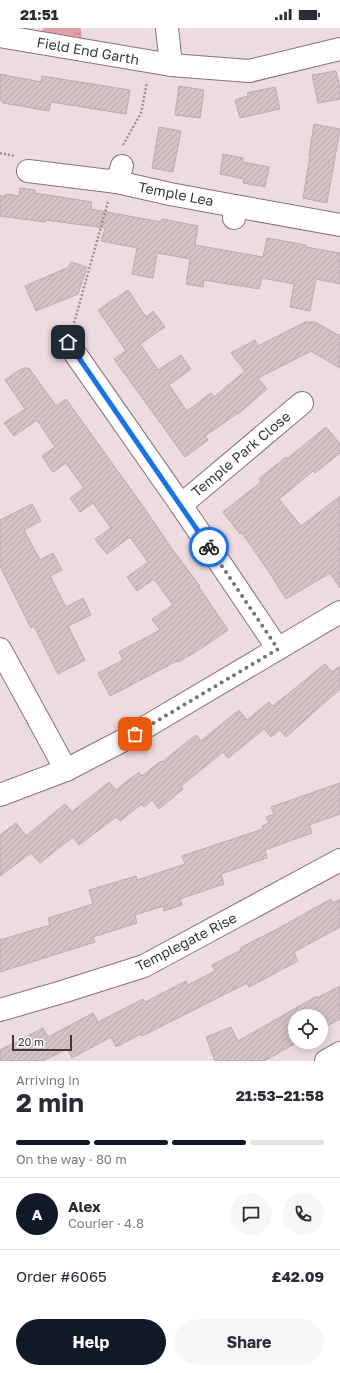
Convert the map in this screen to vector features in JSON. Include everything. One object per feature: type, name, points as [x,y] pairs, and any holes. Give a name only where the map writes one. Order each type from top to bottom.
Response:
[{"type":"street","points":[[161,63],[167,28]]},
{"type":"street","name":"Field End Garth","points":[[0,36],[161,63],[249,71],[340,49]]},
{"type":"street","name":"Temple Lea","points":[[28,171],[88,179],[119,174],[170,194],[234,212],[340,225]]},
{"type":"street","points":[[68,342],[181,505],[278,649]]},
{"type":"street","name":"Temple Park Close","points":[[181,505],[302,403]]},
{"type":"street","points":[[0,795],[66,770],[122,741],[340,612]]},
{"type":"street","points":[[0,649],[66,770]]},
{"type":"street","name":"Templegate Rise","points":[[0,1010],[144,966],[340,860]]},
{"type":"street","points":[[326,1061],[340,1053]]},
{"type":"path","points":[[68,342],[110,195],[119,174],[123,145],[141,113],[161,63]]},
{"type":"green space","points":[[44,28],[81,28],[82,41],[40,34]]},
{"type":"building","points":[[336,71],[340,89],[340,99],[318,103],[312,75]]},
{"type":"building","points":[[0,74],[41,82],[42,76],[130,90],[126,114],[51,102],[49,111],[3,103],[3,101],[0,100]]},
{"type":"building","points":[[179,86],[204,90],[200,118],[175,115]]},
{"type":"building","points":[[275,87],[280,109],[240,118],[235,100],[248,96],[247,93]]},
{"type":"building","points":[[314,124],[340,129],[327,203],[303,198]]},
{"type":"building","points":[[159,127],[181,131],[173,172],[152,168]]},
{"type":"building","points":[[223,154],[243,158],[242,162],[269,167],[265,187],[243,183],[244,179],[220,174]]},
{"type":"building","points":[[20,188],[35,190],[35,193],[92,202],[91,209],[161,222],[162,219],[198,226],[195,245],[263,257],[267,238],[340,253],[340,284],[316,279],[310,311],[290,307],[294,284],[262,278],[259,289],[204,280],[203,287],[186,284],[190,259],[157,253],[153,278],[132,274],[137,248],[101,241],[105,228],[46,220],[45,222],[0,216],[0,196],[5,196],[6,194],[19,196]]},
{"type":"building","points":[[71,262],[87,267],[78,294],[36,311],[25,286],[69,267]]},
{"type":"building","points":[[128,290],[146,317],[153,311],[165,327],[140,344],[158,370],[181,355],[191,369],[169,385],[187,411],[211,393],[214,397],[245,371],[231,353],[255,340],[258,346],[305,322],[315,322],[340,336],[340,368],[311,351],[258,378],[267,389],[238,414],[205,436],[208,440],[185,457],[114,359],[126,351],[98,310]]},
{"type":"building","points":[[23,368],[29,368],[56,406],[66,399],[172,549],[200,586],[199,587],[228,630],[178,662],[177,661],[110,696],[98,673],[123,660],[119,652],[160,630],[152,619],[173,605],[154,579],[137,591],[127,577],[148,562],[130,537],[107,554],[95,539],[111,528],[93,503],[80,512],[70,498],[84,488],[66,463],[53,472],[47,464],[42,456],[55,447],[37,420],[14,436],[4,423],[25,409],[5,380]]},
{"type":"building","points":[[326,427],[340,444],[340,453],[315,473],[313,471],[279,499],[301,526],[340,496],[340,588],[330,573],[286,599],[242,533],[240,534],[223,512],[261,482],[259,479],[286,457],[287,459]]},
{"type":"building","points":[[32,504],[41,521],[24,530],[40,560],[53,553],[62,570],[50,576],[66,607],[83,598],[91,615],[68,626],[85,660],[58,674],[34,626],[31,628],[0,566],[0,520]]},
{"type":"building","points":[[325,664],[332,672],[340,666],[340,689],[286,737],[280,730],[271,737],[264,729],[228,758],[223,752],[181,786],[183,789],[159,809],[152,800],[144,807],[142,804],[120,821],[116,817],[79,845],[73,837],[40,863],[31,853],[0,876],[0,835],[16,823],[26,836],[65,804],[72,812],[109,782],[116,790],[139,772],[142,776],[196,735],[201,741],[239,710],[247,720],[269,702],[273,706]]},
{"type":"building","points":[[340,783],[340,814],[309,825],[312,833],[265,850],[267,858],[221,874],[224,884],[180,899],[182,905],[164,911],[163,906],[135,915],[137,923],[93,937],[95,942],[0,972],[0,940],[50,925],[48,918],[93,904],[89,890],[136,876],[137,880],[185,864],[182,856],[263,829],[262,826],[269,823],[266,817],[274,814],[271,807]]},
{"type":"building","points":[[331,899],[333,903],[340,899],[340,927],[294,952],[298,961],[249,987],[247,983],[142,1036],[141,1034],[116,1047],[111,1037],[72,1058],[67,1049],[43,1061],[0,1061],[0,1050],[43,1028],[48,1037],[93,1013],[98,1022],[143,999],[145,1002],[186,981],[188,985],[215,971],[212,965],[241,950],[240,948]]},
{"type":"building","points":[[340,986],[340,1019],[328,1025],[328,1009],[294,1009],[317,996],[317,998]]},
{"type":"building","points":[[288,1013],[288,1048],[264,1061],[215,1061],[206,1037],[231,1027],[238,1041]]},
{"type":"way so far","points":[[135,734],[278,649],[209,547]]},
{"type":"route","points":[[68,342],[209,547]]}]
